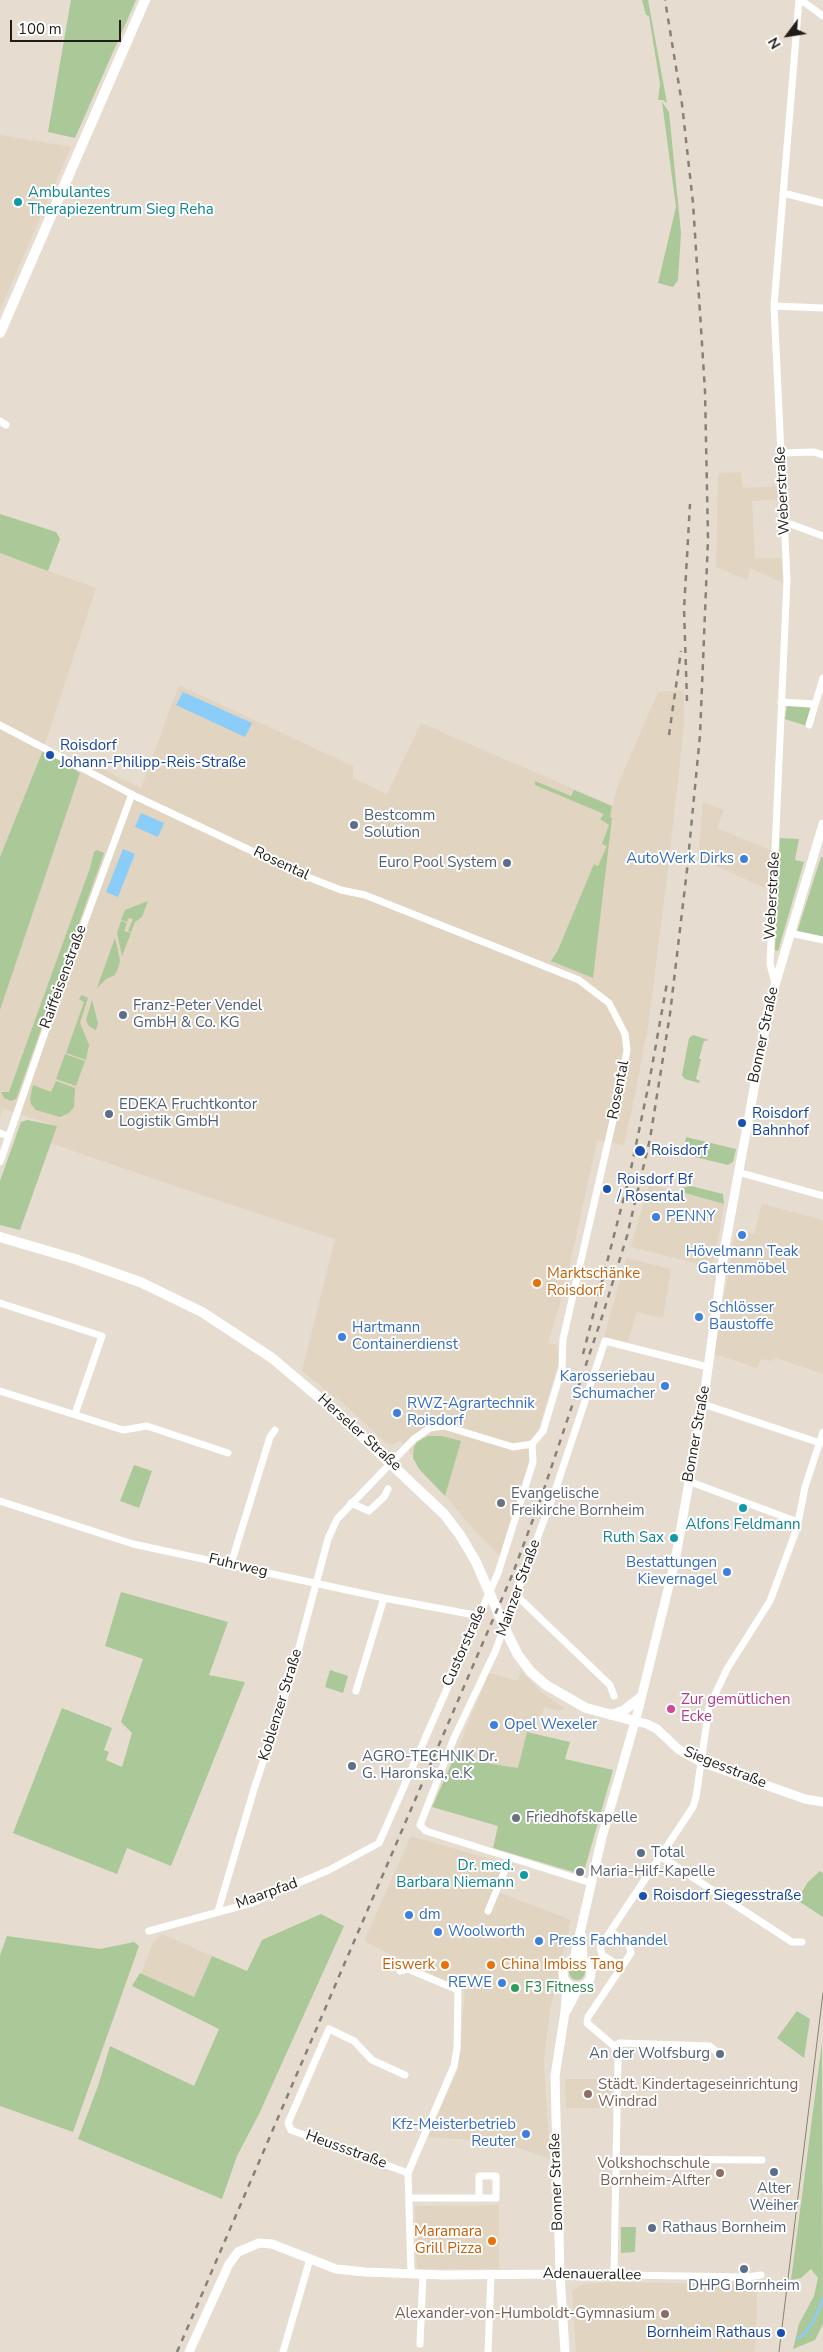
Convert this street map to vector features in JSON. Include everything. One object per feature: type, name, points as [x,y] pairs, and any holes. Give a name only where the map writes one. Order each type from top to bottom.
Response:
[{"type":"main road","points":[[0,333],[145,0]]},
{"type":"main road","name":"Herseler Straße","points":[[0,1237],[123,1275],[202,1312],[272,1358],[336,1412],[444,1514],[460,1535],[480,1571],[518,1655],[531,1672],[564,1697],[586,1708],[635,1721]]},
{"type":"main road","points":[[610,1715],[623,1711],[640,1698]]},
{"type":"street","points":[[800,0],[823,16]]},
{"type":"street","name":"Weberstraße","points":[[775,983],[770,964],[787,580],[774,306],[800,0]]},
{"type":"street","points":[[783,194],[823,203]]},
{"type":"street","points":[[774,306],[823,308]]},
{"type":"street","points":[[780,453],[814,452],[823,455]]},
{"type":"street","points":[[785,522],[823,536]]},
{"type":"street","points":[[809,725],[823,678]]},
{"type":"street","points":[[782,702],[815,704]]},
{"type":"street","name":"Rosental","points":[[0,725],[132,794],[313,879],[341,890],[365,895],[579,980],[609,1003],[624,1034],[627,1050],[626,1062],[563,1339],[562,1368],[544,1430],[532,1444]]},
{"type":"street","name":"Raiffeisenstraße","points":[[0,1162],[62,983],[132,794]]},
{"type":"street","name":"Bonner Straße","points":[[578,1960],[582,1930],[602,1837],[635,1721],[675,1561],[703,1404],[738,1172],[757,1062],[775,983],[823,824]]},
{"type":"street","points":[[790,933],[823,940]]},
{"type":"street","points":[[0,1133],[8,1136]]},
{"type":"street","points":[[738,1172],[823,1196]]},
{"type":"street","points":[[0,1303],[102,1336],[75,1414]]},
{"type":"street","name":"Mainzer Straße","points":[[510,1858],[421,1829],[421,1820],[500,1640],[557,1485],[605,1341],[708,1368]]},
{"type":"street","points":[[0,1392],[123,1430],[147,1426],[228,1453]]},
{"type":"street","points":[[703,1404],[820,1442]]},
{"type":"street","points":[[390,1462],[414,1439],[436,1426],[444,1426],[513,1447],[532,1444]]},
{"type":"street","points":[[231,1564],[270,1437],[275,1430]]},
{"type":"street","points":[[622,1967],[602,1955],[600,1947],[692,1807],[709,1707],[716,1689],[770,1601],[798,1522],[805,1487],[823,1432]]},
{"type":"street","name":"Custorstraße","points":[[379,1843],[496,1576],[533,1462],[532,1444]]},
{"type":"street","name":"Koblenzer Straße","points":[[218,1911],[290,1681],[328,1539],[337,1519],[390,1462]]},
{"type":"street","points":[[688,1481],[798,1522]]},
{"type":"street","points":[[351,1503],[369,1511],[384,1497],[388,1488]]},
{"type":"street","name":"Fuhrweg","points":[[0,1501],[133,1544],[384,1598],[481,1612]]},
{"type":"street","points":[[516,1595],[610,1684],[614,1696]]},
{"type":"street","points":[[356,1691],[384,1598]]},
{"type":"street","name":"Siegesstraße","points":[[635,1721],[657,1729],[682,1752],[701,1762],[805,1799],[823,1802]]},
{"type":"street","name":"Maarpfad","points":[[149,1931],[252,1903],[329,1870],[379,1843]]},
{"type":"street","points":[[660,1856],[792,1942],[802,1942]]},
{"type":"street","points":[[488,1911],[510,1858],[591,1884]]},
{"type":"street","points":[[611,1932],[628,1944],[631,1949],[622,1967],[588,2017],[587,2023],[614,2046],[618,2057],[614,2275]]},
{"type":"street","points":[[578,1960],[588,1964],[591,1975],[589,1981],[579,1987],[567,1984],[564,1980],[563,1969],[568,1962],[578,1960]]},
{"type":"street","points":[[400,1971],[408,1969],[458,1990],[457,2049],[454,2066],[408,2173],[410,2273]]},
{"type":"street","name":"Bonner Straße","points":[[565,2352],[560,2274],[555,2076],[565,2012],[567,1984]]},
{"type":"street","name":"Bonner Straße","points":[[565,2012],[579,1987]]},
{"type":"street","name":"Heussstraße","points":[[405,2075],[372,2060],[354,2041],[329,2029],[288,2123],[291,2130],[408,2173]]},
{"type":"street","points":[[614,2046],[620,2043],[710,2046],[719,2054]]},
{"type":"street","points":[[615,2159],[762,2160]]},
{"type":"street","points":[[410,2198],[479,2197]]},
{"type":"street","name":"Adenauerallee","points":[[190,2352],[229,2264],[238,2252],[259,2243],[272,2244],[336,2269],[423,2274],[491,2275],[560,2274],[747,2277],[761,2275]]},
{"type":"street","points":[[283,2352],[310,2259]]},
{"type":"street","points":[[420,2344],[423,2274]]},
{"type":"street","points":[[488,2352],[491,2275]]},
{"type":"shaded area","points":[[0,135],[71,147],[0,310]]},
{"type":"shaded area","points":[[741,472],[743,488],[778,486],[780,499],[752,501],[755,558],[781,558],[783,583],[750,568],[747,580],[716,567],[718,473]]},
{"type":"shaded area","points":[[0,553],[96,588],[43,750],[0,857]]},
{"type":"shaded area","points":[[179,685],[353,766],[353,778],[387,794],[421,723],[613,806],[617,787],[658,692],[684,690],[684,726],[667,878],[648,1026],[633,1104],[624,1145],[597,1140],[565,1287],[548,1343],[557,1345],[559,1361],[500,1556],[473,1529],[400,1440],[393,1445],[386,1443],[346,1406],[302,1371],[335,1239],[50,1143],[56,1126],[3,1109],[0,1117],[0,1010],[84,760],[141,788]]},
{"type":"shaded area","points":[[703,802],[724,810],[717,828],[772,851],[770,890],[698,858]]},
{"type":"shaded area","points":[[649,1184],[724,1204],[716,1251],[711,1267],[631,1247]]},
{"type":"shaded area","points":[[762,1204],[823,1220],[823,1374],[776,1358],[770,1361],[761,1359],[757,1368],[714,1354],[736,1229],[754,1234]]},
{"type":"shaded area","points":[[626,1258],[671,1269],[663,1318],[637,1312],[628,1342],[604,1337]]},
{"type":"shaded area","points":[[483,1671],[518,1681],[521,1671],[542,1693],[564,1708],[562,1711],[544,1707],[540,1718],[534,1717],[530,1732],[527,1732],[518,1768],[454,1758],[487,1678]]},
{"type":"shaded area","points":[[411,1836],[497,1861],[512,1863],[500,1893],[571,1920],[550,2010],[544,2062],[550,2159],[502,2142],[428,2137],[458,2070],[465,1991],[364,1941]]},
{"type":"shaded area","points":[[162,1934],[212,1956],[194,1997],[141,1973],[153,1943]]},
{"type":"shaded area","name":"Städt. Kindertageseinrichtung Windrad","points":[[565,2079],[611,2079],[610,2108],[566,2108]]},
{"type":"shaded area","points":[[499,2205],[499,2269],[417,2269],[415,2206]]},
{"type":"shaded area","name":"Alexander-von-Humboldt-Gymnasium","points":[[618,2282],[757,2285],[756,2343],[754,2352],[576,2352],[572,2291],[583,2284]]},
{"type":"green space","points":[[71,0],[136,0],[75,138],[48,132]]},
{"type":"green space","points":[[642,0],[648,0],[667,103],[663,100],[658,100],[660,84],[649,16],[646,15]]},
{"type":"green space","points":[[662,102],[669,112],[681,233],[678,280],[673,287],[658,283],[676,207]]},
{"type":"green space","points":[[0,514],[56,532],[60,539],[48,571],[0,553]]},
{"type":"green space","points":[[787,706],[812,708],[807,726],[785,719]]},
{"type":"green space","points":[[43,750],[80,773],[0,1010],[0,857]]},
{"type":"green space","points":[[535,781],[571,796],[574,790],[612,806],[593,978],[551,961],[558,950],[594,864],[598,866],[607,846],[602,844],[609,825],[600,819],[604,814],[535,785]]},
{"type":"green space","points":[[780,838],[799,839],[795,860],[804,862],[778,951],[775,950]]},
{"type":"green space","points":[[97,850],[104,853],[16,1099],[11,1101],[4,1098],[1,1092],[9,1092],[90,868],[94,852]]},
{"type":"green space","points":[[821,857],[823,857],[823,937],[797,932]]},
{"type":"green space","points":[[148,901],[142,917],[135,922],[131,932],[128,931],[133,919],[129,918],[127,922],[121,920],[125,910]]},
{"type":"green space","points":[[121,921],[127,923],[124,931],[131,933],[122,956],[117,933]]},
{"type":"green space","points":[[115,938],[120,960],[119,966],[115,975],[106,979],[97,988]]},
{"type":"green space","points":[[82,995],[88,998],[80,1023],[89,1045],[86,1060],[66,1053],[84,1002],[79,999]]},
{"type":"green space","points":[[92,1000],[98,1023],[96,1030],[89,1026],[86,1020]]},
{"type":"green space","points":[[693,1035],[709,1040],[704,1041],[699,1059],[701,1059],[696,1079],[700,1081],[699,1083],[685,1079],[682,1075],[689,1038]]},
{"type":"green space","points":[[65,1054],[85,1061],[76,1086],[56,1079]]},
{"type":"green space","points":[[56,1081],[75,1088],[74,1107],[69,1113],[60,1117],[36,1110],[31,1104],[30,1099],[33,1085],[51,1092]]},
{"type":"green space","points":[[27,1120],[57,1126],[20,1230],[0,1225],[0,1181],[21,1122]]},
{"type":"green space","points":[[686,1137],[736,1149],[733,1162],[728,1165],[683,1154]]},
{"type":"green space","points":[[691,1186],[723,1194],[724,1204],[681,1192],[682,1188]]},
{"type":"green space","points":[[428,1436],[442,1436],[461,1441],[445,1496],[419,1469],[413,1458],[414,1447],[417,1442]]},
{"type":"green space","points":[[134,1465],[152,1471],[139,1508],[120,1501]]},
{"type":"green space","points":[[121,1592],[228,1622],[209,1675],[245,1682],[171,1866],[127,1848],[117,1874],[13,1833],[62,1708],[112,1728],[104,1750],[109,1752],[106,1760],[122,1767],[132,1733],[121,1722],[143,1659],[105,1646]]},
{"type":"green space","points":[[330,1670],[348,1676],[343,1693],[325,1687]]},
{"type":"green space","points":[[527,1732],[570,1742],[565,1759],[613,1770],[585,1868],[579,1866],[577,1873],[493,1848],[498,1826],[432,1807],[454,1758],[518,1768]]},
{"type":"green space","points":[[820,1871],[823,1873],[823,1917],[797,1900],[808,1882]]},
{"type":"green space","points":[[321,1914],[344,1926],[259,2114],[237,2156],[222,2199],[78,2139],[98,2086],[110,2046],[194,2086],[219,2029],[132,1986],[140,1973],[194,1997],[212,1956],[247,1971],[262,1940]]},
{"type":"green space","points":[[7,1936],[100,1949],[134,1942],[139,1946],[73,2132],[0,2106],[0,1955]]},
{"type":"green space","points":[[577,1964],[583,1966],[585,1972],[583,1978],[577,1980],[571,1978],[569,1972],[571,1966]]},
{"type":"green space","points":[[797,2011],[810,2019],[804,2058],[777,2038]]},
{"type":"green space","points":[[822,2042],[823,2324],[815,2340],[793,2349],[799,2324],[814,2296],[818,2278],[811,2269],[801,2278],[791,2280]]},
{"type":"green space","points":[[621,2227],[636,2227],[635,2252],[621,2253]]},
{"type":"water","points":[[183,692],[252,723],[245,737],[176,705]]},
{"type":"water","points":[[141,813],[164,823],[158,837],[135,827]]},
{"type":"water","points":[[123,849],[135,854],[118,897],[106,892]]},
{"type":"waterway","points":[[798,2338],[805,2334],[814,2320],[823,2299]]},
{"type":"tram line","points":[[779,2352],[823,1993]]},
{"type":"railway","points":[[177,2352],[513,1573],[541,1498],[602,1317],[627,1236],[650,1139],[670,1014],[687,870],[700,735],[708,539],[705,391],[693,203],[682,104],[665,0]]},
{"type":"railway","points":[[687,701],[684,609],[690,504]]},
{"type":"railway","points":[[669,735],[681,651]]},
{"type":"railway","points":[[583,1354],[629,1178],[667,983]]},
{"type":"place","name":"Ambulantes Therapiezentrum Sieg Reha","points":[[18,202]]},
{"type":"place","name":"Roisdorf Johann-Philipp-Reis-Straße","points":[[50,755]]},
{"type":"place","name":"Bestcomm Solution","points":[[354,825]]},
{"type":"place","name":"AutoWerk Dirks","points":[[744,859]]},
{"type":"place","name":"Euro Pool System","points":[[507,863]]},
{"type":"place","name":"Franz-Peter Vendel GmbH & Co. KG","points":[[123,1015]]},
{"type":"place","name":"EDEKA Fruchtkontor Logistik GmbH","points":[[109,1114]]},
{"type":"place","name":"Roisdorf Bahnhof","points":[[742,1123]]},
{"type":"place","name":"Roisdorf","points":[[640,1151]]},
{"type":"place","name":"Roisdorf Bf / Rosental","points":[[607,1189]]},
{"type":"place","name":"PENNY","points":[[656,1217]]},
{"type":"place","name":"Hövelmann Teak Gartenmöbel","points":[[742,1235]]},
{"type":"place","name":"Marktschänke Roisdorf","points":[[537,1283]]},
{"type":"place","name":"Schlösser Baustoffe","points":[[699,1317]]},
{"type":"place","name":"Hartmann Containerdienst","points":[[342,1337]]},
{"type":"place","name":"Karosseriebau Schumacher","points":[[665,1386]]},
{"type":"place","name":"RWZ-Agrartechnik Roisdorf","points":[[397,1413]]},
{"type":"place","name":"Evangelische Freikirche Bornheim","points":[[501,1503]]},
{"type":"place","name":"Alfons Feldmann","points":[[743,1508]]},
{"type":"place","name":"Ruth Sax","points":[[674,1538]]},
{"type":"place","name":"Bestattungen Kievernagel","points":[[727,1572]]},
{"type":"place","name":"Zur gemütlichen Ecke","points":[[671,1709]]},
{"type":"place","name":"Opel Wexeler","points":[[494,1725]]},
{"type":"place","name":"AGRO-TECHNIK Dr. G. Haronska, e.K","points":[[352,1766]]},
{"type":"place","name":"Friedhofskapelle","points":[[516,1818]]},
{"type":"place","name":"Total","points":[[641,1853]]},
{"type":"place","name":"Maria-Hilf-Kapelle","points":[[580,1872]]},
{"type":"place","name":"Dr. med. Barbara Niemann","points":[[524,1875]]},
{"type":"place","name":"Roisdorf Siegesstraße","points":[[643,1896]]},
{"type":"place","name":"dm","points":[[409,1915]]},
{"type":"place","name":"Woolworth","points":[[438,1932]]},
{"type":"place","name":"Press Fachhandel","points":[[539,1941]]},
{"type":"place","name":"Eiswerk","points":[[445,1965]]},
{"type":"place","name":"China Imbiss Tang","points":[[491,1965]]},
{"type":"place","name":"REWE","points":[[502,1983]]},
{"type":"place","name":"F3 Fitness","points":[[515,1988]]},
{"type":"place","name":"An der Wolfsburg","points":[[720,2054]]},
{"type":"place","name":"Städt. Kindertageseinrichtung Windrad","points":[[588,2094]]},
{"type":"place","name":"Kfz-Meisterbetrieb Reuter","points":[[526,2134]]},
{"type":"place","name":"Alter Weiher","points":[[774,2172]]},
{"type":"place","name":"Volkshochschule Bornheim-Alfter","points":[[720,2173]]},
{"type":"place","name":"Rathaus Bornheim","points":[[652,2228]]},
{"type":"place","name":"Maramara Grill Pizza","points":[[492,2241]]},
{"type":"place","name":"DHPG Bornheim","points":[[744,2269]]},
{"type":"place","name":"Alexander-von-Humboldt-Gymnasium","points":[[665,2314]]},
{"type":"place","name":"Bornheim Rathaus","points":[[781,2333]]}]
